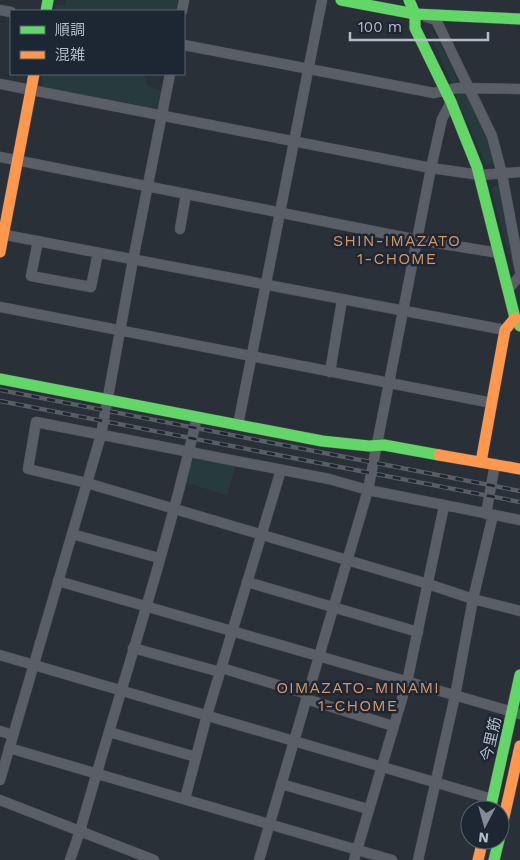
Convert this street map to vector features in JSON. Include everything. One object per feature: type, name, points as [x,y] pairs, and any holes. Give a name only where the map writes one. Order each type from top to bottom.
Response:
[{"type":"street","points":[[238,425],[322,0]]},
{"type":"street","points":[[341,0],[415,14],[436,20],[492,136],[502,174],[520,271]]},
{"type":"street","points":[[2,234],[505,330],[518,321],[508,289],[480,175],[445,90],[416,28],[415,14],[410,0]]},
{"type":"street","points":[[415,14],[520,19]]},
{"type":"street","points":[[185,45],[434,93],[468,88],[520,89]]},
{"type":"street","points":[[0,252],[34,75]]},
{"type":"street","points":[[0,780],[101,435],[132,260],[170,75]]},
{"type":"street","points":[[0,84],[431,168],[480,175],[520,172]]},
{"type":"street","points":[[259,860],[368,490],[431,168],[442,119],[450,102]]},
{"type":"street","points":[[0,158],[418,240],[499,254]]},
{"type":"street","points":[[180,229],[186,194]]},
{"type":"street","points":[[38,241],[31,276],[91,287],[98,253]]},
{"type":"street","points":[[508,289],[520,276]]},
{"type":"street","points":[[330,372],[342,300]]},
{"type":"street","points":[[0,308],[492,403]]},
{"type":"street","points":[[481,462],[505,330]]},
{"type":"street","points":[[0,379],[322,441],[384,445],[520,469]]},
{"type":"street","points":[[70,860],[146,605],[197,417]]},
{"type":"street","points":[[520,520],[36,422],[28,469],[86,483],[173,508],[473,599],[520,611]]},
{"type":"street","points":[[418,860],[455,696],[490,514],[495,464]]},
{"type":"street","points":[[184,799],[280,470]]},
{"type":"street","points":[[355,855],[407,682],[444,506]]},
{"type":"street","points":[[72,534],[159,558]]},
{"type":"street","points":[[58,581],[516,713]]},
{"type":"street","points":[[247,582],[418,632]]},
{"type":"street","points":[[133,648],[221,670],[394,726]]},
{"type":"street","points":[[0,655],[436,783],[481,800]]},
{"type":"street","name":"今里筋","points":[[492,800],[516,713],[520,675]]},
{"type":"street","points":[[0,731],[13,735]]},
{"type":"street","points":[[109,732],[196,757]]},
{"type":"street","name":"今里筋","points":[[510,811],[513,804],[520,746]]},
{"type":"street","points":[[9,748],[269,824],[355,855],[392,860]]},
{"type":"street","points":[[281,784],[368,809]]},
{"type":"street","points":[[0,800],[154,860]]},
{"type":"green space","points":[[66,0],[178,0],[176,10],[55,10],[56,5],[65,5]]},
{"type":"green space","points":[[429,32],[434,33],[447,56],[458,83],[451,82]]},
{"type":"green space","points":[[43,75],[147,75],[148,86],[161,91],[158,106],[154,108],[42,87]]},
{"type":"green space","points":[[464,91],[488,139],[495,163],[486,165],[456,97],[457,94]]},
{"type":"green space","points":[[496,185],[499,186],[502,195],[514,271],[493,197],[492,189]]},
{"type":"green space","points":[[196,458],[236,465],[227,495],[186,483],[193,460]]},
{"type":"railway","points":[[0,390],[520,491]]},
{"type":"railway","points":[[0,401],[520,502]]},
{"type":"traffic: fast","points":[[46,10],[48,0]]},
{"type":"traffic: fast","points":[[341,0],[415,14],[520,19]]},
{"type":"traffic: fast","points":[[409,0],[415,14],[415,28],[451,102],[477,167],[515,318],[520,326]]},
{"type":"traffic: fast","points":[[0,379],[322,441],[369,446],[384,445],[439,455]]},
{"type":"traffic: fast","points":[[492,800],[520,675]]},
{"type":"traffic: fast","points":[[494,860],[496,850]]},
{"type":"traffic: slow","points":[[0,252],[34,75]]},
{"type":"traffic: slow","points":[[481,462],[505,330],[515,318]]},
{"type":"traffic: slow","points":[[439,455],[520,469]]},
{"type":"traffic: slow","points":[[508,800],[520,746]]},
{"type":"traffic: slow","points":[[478,860],[480,850]]},
{"type":"district","name":"SHIN-IMAZATO 1-CHOME","points":[[397,249]]},
{"type":"district","name":"OIMAZATO-MINAMI 1-CHOME","points":[[358,696]]}]
